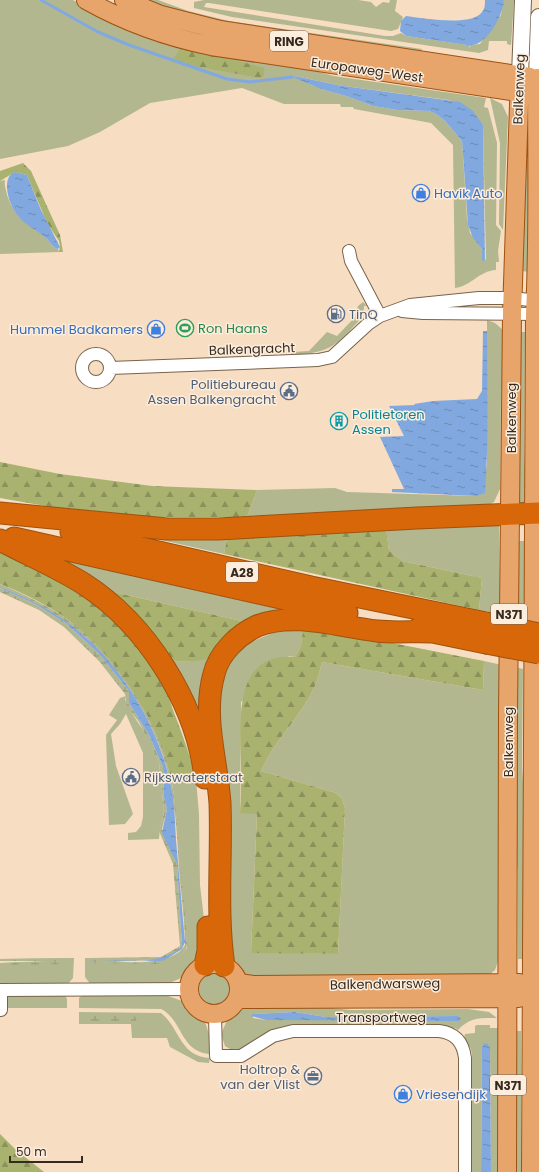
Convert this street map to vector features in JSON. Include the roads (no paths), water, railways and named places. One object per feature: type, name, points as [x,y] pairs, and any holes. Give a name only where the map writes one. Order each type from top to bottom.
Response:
[{"type":"highway","name":"A28","points":[[0,514],[167,529],[225,529],[536,513]]},
{"type":"highway","name":"A28","points":[[0,514],[311,587],[486,633],[539,653]]},
{"type":"highway","name":"A28","points":[[0,535],[432,632]]},
{"type":"highway","points":[[0,540],[49,564],[85,585],[118,610],[144,639],[170,677],[190,719],[204,771],[207,805],[208,951],[215,966]]},
{"type":"highway","name":"A28","points":[[215,966],[221,938],[220,803],[209,699],[214,672],[223,655],[244,634],[258,626],[287,620],[309,621],[378,631],[539,634]]},
{"type":"main road","name":"Europaweg-West","points":[[86,0],[140,25],[202,44],[270,56],[519,93],[538,86]]},
{"type":"main road","name":"Europaweg-West","points":[[124,0],[161,15],[220,30],[520,75],[538,86]]},
{"type":"main road","name":"Balkenweg","points":[[507,1172],[512,305],[523,0]]},
{"type":"main road","name":"Balkenweg","points":[[530,1172],[535,990],[539,17]]},
{"type":"main road","points":[[215,966],[234,973],[238,991],[228,1010],[215,1015],[200,1010],[195,1004],[189,989],[194,975],[215,966]]},
{"type":"main road","name":"Balkendwarsweg","points":[[238,991],[535,990]]},
{"type":"street","points":[[349,252],[351,261],[380,316]]},
{"type":"street","name":"Balkengracht","points":[[110,368],[318,360],[332,356],[368,324],[380,316],[398,311],[410,305],[479,298],[512,305]]},
{"type":"street","points":[[512,305],[537,307]]},
{"type":"street","points":[[1,1010],[0,990],[189,989]]},
{"type":"street","name":"Transportweg","points":[[215,1015],[216,1056],[240,1056],[272,1036],[293,1031],[439,1031],[452,1034],[461,1043],[465,1058],[466,1172]]},
{"type":"water","points":[[485,0],[504,0],[501,13],[488,35],[482,41],[468,47],[467,45],[406,36],[400,31],[401,21],[406,16],[434,20],[458,20],[477,17],[484,9]]},
{"type":"water","points":[[295,76],[337,85],[460,102],[473,111],[483,125],[485,261],[482,260],[482,249],[473,238],[468,225],[462,141],[445,121],[429,111],[397,110],[373,106],[324,90],[292,77]]},
{"type":"water","points":[[15,172],[27,175],[41,210],[60,247],[58,249],[53,246],[44,236],[25,223],[18,216],[12,206],[9,199],[7,185],[10,175]]},
{"type":"water","points":[[483,331],[487,331],[487,432],[485,493],[476,496],[392,492],[392,489],[404,489],[380,437],[404,436],[389,406],[415,405],[414,404],[433,401],[477,399],[482,391]]},
{"type":"water","points":[[0,587],[28,599],[55,614],[91,642],[124,681],[138,702],[150,725],[168,773],[173,797],[185,942],[182,949],[165,960],[140,961],[163,957],[173,953],[182,946],[177,864],[162,833],[167,809],[164,797],[163,767],[149,735],[129,703],[129,691],[100,655],[67,624],[35,604]]},
{"type":"water","points":[[295,1012],[326,1017],[458,1016],[461,1019],[459,1021],[266,1020],[251,1016],[253,1014]]},
{"type":"water","points":[[484,1043],[488,1044],[490,1048],[491,1172],[481,1172],[482,1047]]},
{"type":"waterway","points":[[41,0],[98,32],[129,45],[227,79],[250,82],[292,77]]},
{"type":"place","name":"Havik Auto","points":[[421,193]]},
{"type":"place","name":"TinQ","points":[[336,314]]},
{"type":"place","name":"Ron Haans","points":[[185,328]]},
{"type":"place","name":"Hummel Badkamers","points":[[156,329]]},
{"type":"place","name":"Politiebureau Assen Balkengracht","points":[[289,391]]},
{"type":"place","name":"Politietoren Assen","points":[[339,421]]},
{"type":"place","name":"Rijkswaterstaat","points":[[131,777]]},
{"type":"place","name":"Holtrop & van der Vlist","points":[[313,1076]]},
{"type":"place","name":"Vriesendijk","points":[[403,1094]]}]
